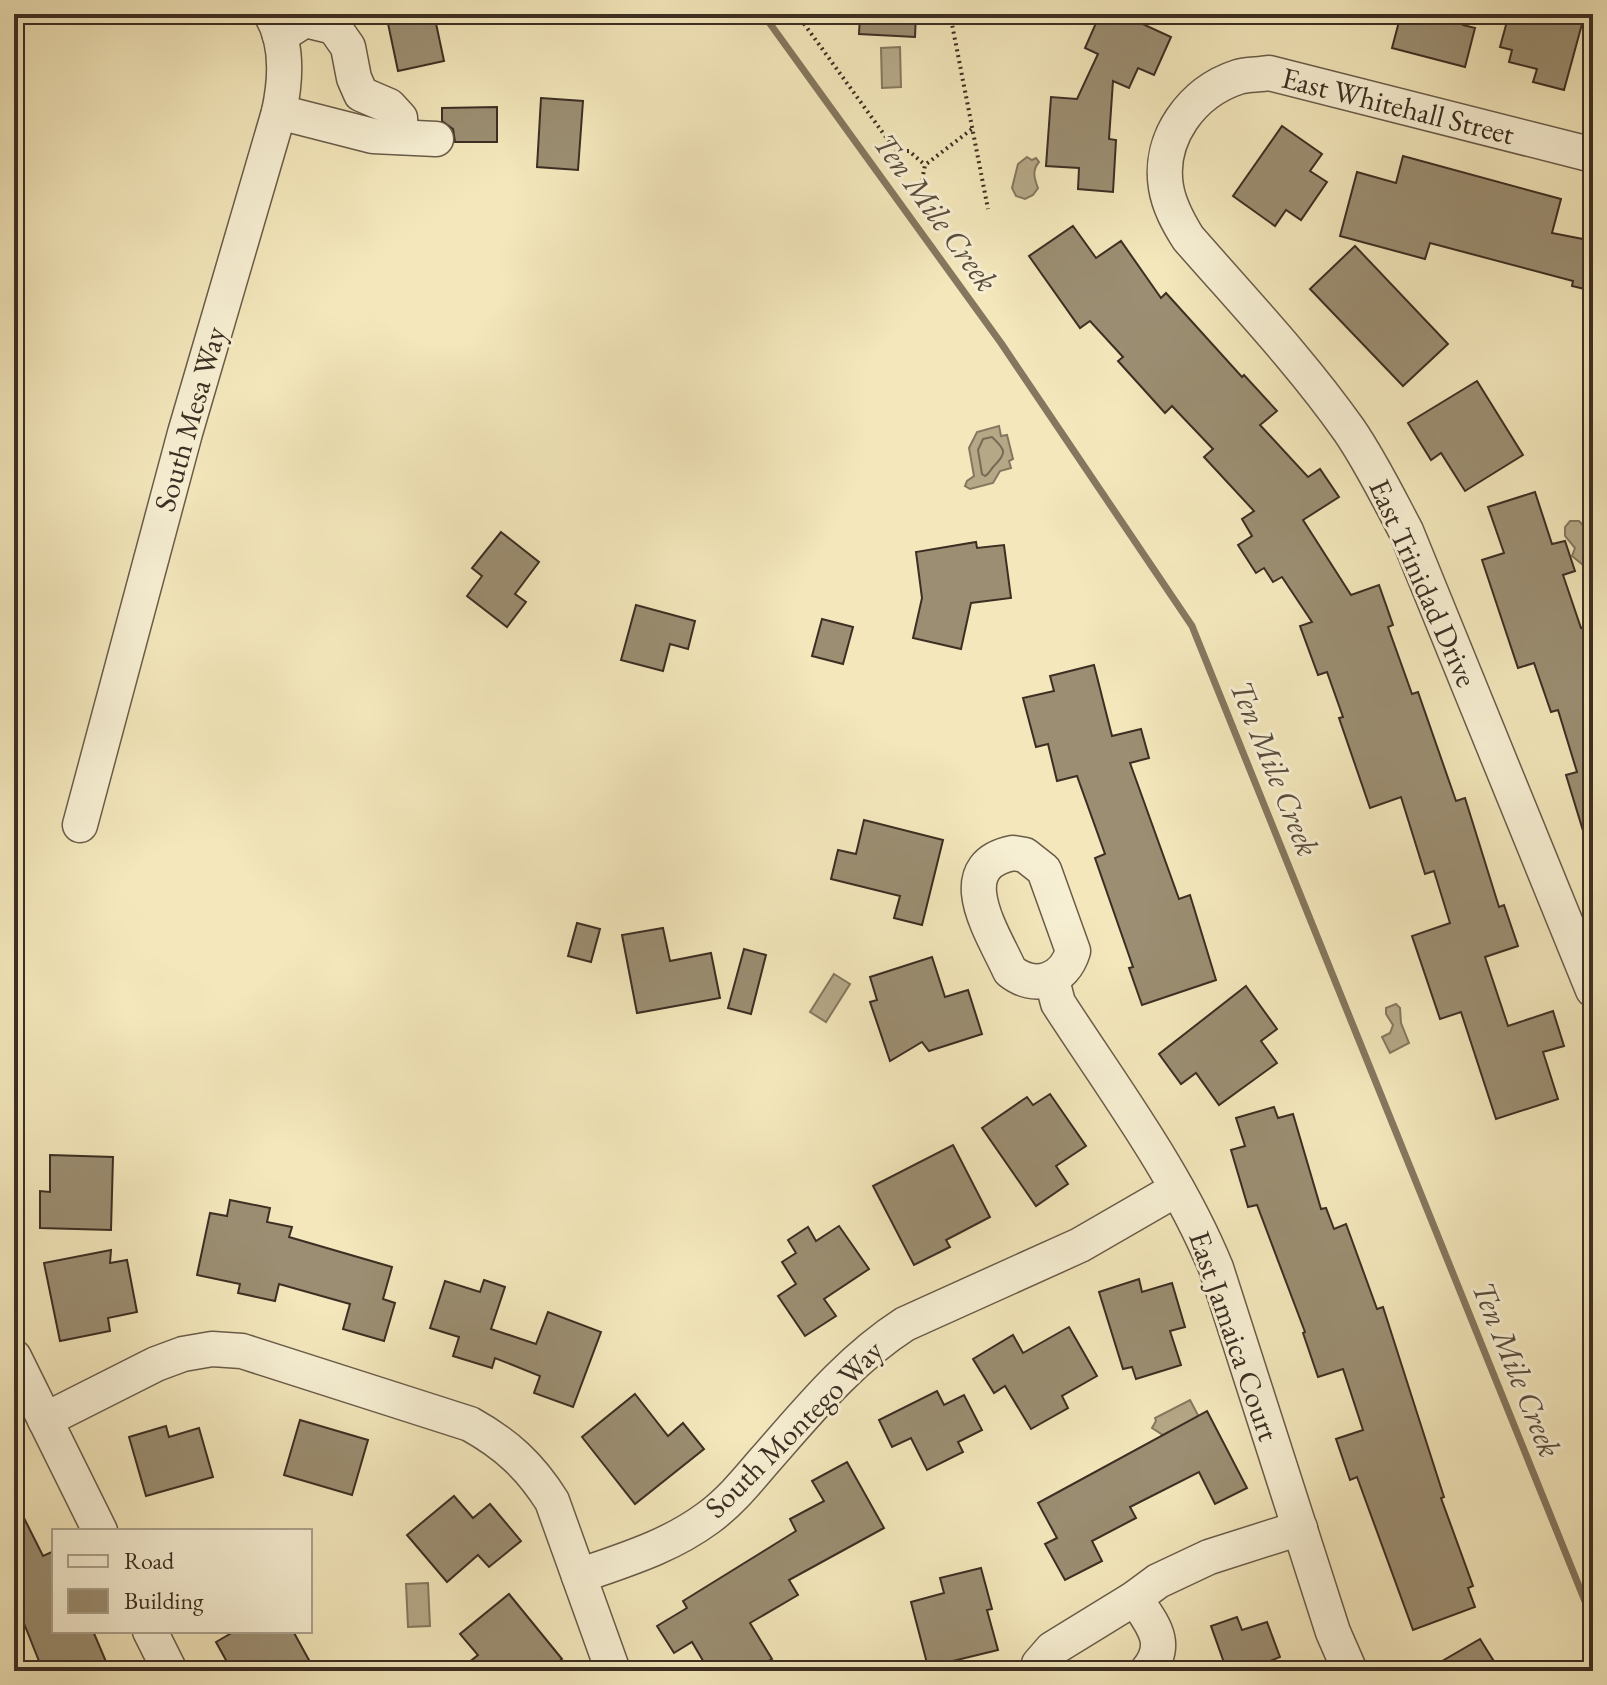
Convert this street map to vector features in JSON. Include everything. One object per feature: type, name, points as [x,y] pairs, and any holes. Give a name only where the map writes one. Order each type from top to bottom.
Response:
[{"type":"street","points":[[275,25],[305,20],[334,27],[348,47],[354,78],[361,94],[389,106],[400,118],[401,137]]},
{"type":"street","name":"South Mesa Way","points":[[80,825],[185,433],[279,112],[285,72],[275,25]]},
{"type":"street","name":"East Whitehall Street","points":[[1175,130],[1191,105],[1213,88],[1240,77],[1269,73],[1593,155]]},
{"type":"street","points":[[324,123],[334,112],[361,94]]},
{"type":"street","points":[[279,112],[373,136],[436,139]]},
{"type":"street","name":"East Trinidad Drive","points":[[1175,130],[1166,157],[1165,186],[1173,214],[1188,238],[1315,386],[1350,432],[1380,480],[1406,531],[1593,990]]},
{"type":"street","name":"East Jamaica Court","points":[[1052,980],[1058,1003],[1177,1189],[1216,1268],[1333,1632],[1350,1671]]},
{"type":"street","name":"South Montego Way","points":[[579,1576],[660,1547],[710,1517],[731,1498],[838,1378],[881,1339],[905,1324],[1080,1245],[1177,1189]]},
{"type":"street","points":[[45,1420],[156,1364],[183,1354],[212,1349],[242,1351],[470,1424],[518,1456],[552,1501],[613,1671]]},
{"type":"street","points":[[14,1357],[99,1529]]},
{"type":"street","points":[[1039,1671],[1039,1664],[1052,1649],[1158,1581],[1209,1557],[1300,1528]]},
{"type":"street","points":[[1135,1598],[1158,1632],[1158,1650],[1154,1663],[1147,1671]]},
{"type":"street","points":[[151,1633],[170,1671]]},
{"type":"path","points":[[797,14],[896,151],[909,151],[925,165]]},
{"type":"path","points":[[950,14],[988,209]]},
{"type":"path","points":[[921,186],[925,165],[972,129]]},
{"type":"water","points":[[900,47],[901,87],[882,88],[881,48]]},
{"type":"water","points":[[1027,157],[1032,160],[1036,158],[1039,162],[1034,174],[1038,188],[1025,199],[1016,196],[1012,188],[1018,164]]},
{"type":"water","points":[[999,426],[1001,436],[1007,435],[1013,459],[1009,461],[1011,468],[1000,471],[993,483],[970,489],[965,486],[974,476],[969,448],[977,432]]},
{"type":"water","points":[[1570,521],[1579,521],[1590,540],[1591,561],[1583,565],[1572,556],[1575,548],[1565,536],[1565,527]]},
{"type":"water","points":[[834,974],[850,984],[826,1022],[810,1012]]},
{"type":"water","points":[[1396,1004],[1400,1008],[1401,1023],[1409,1043],[1390,1053],[1382,1037],[1390,1033],[1393,1025],[1386,1008]]},
{"type":"water","points":[[1190,1400],[1199,1417],[1163,1435],[1152,1428],[1155,1418]]},
{"type":"water","points":[[428,1583],[430,1626],[408,1627],[406,1584]]},
{"type":"building","points":[[386,14],[434,14],[444,61],[398,71]]},
{"type":"building","points":[[860,14],[916,14],[915,37],[859,34]]},
{"type":"building","points":[[1100,14],[1121,14],[1171,37],[1154,75],[1138,68],[1129,88],[1113,81],[1109,139],[1116,140],[1113,192],[1078,189],[1079,168],[1046,166],[1051,97],[1077,99],[1098,54],[1085,48]]},
{"type":"building","points":[[1401,14],[1466,14],[1463,25],[1475,28],[1465,67],[1392,48]]},
{"type":"building","points":[[1509,14],[1544,14],[1582,24],[1564,90],[1533,82],[1537,69],[1509,62],[1512,50],[1500,47]]},
{"type":"building","points":[[541,98],[583,101],[578,170],[537,167]]},
{"type":"building","points":[[497,107],[497,142],[455,142],[453,129],[442,121],[442,108]]},
{"type":"building","points":[[1282,126],[1322,154],[1310,171],[1327,182],[1301,220],[1286,210],[1275,226],[1233,196]]},
{"type":"building","points":[[1403,156],[1561,199],[1552,233],[1583,239],[1585,231],[1593,232],[1593,291],[1572,286],[1573,281],[1430,243],[1425,259],[1340,236],[1357,172],[1396,183]]},
{"type":"building","points":[[1073,226],[1096,258],[1121,241],[1161,298],[1166,293],[1277,411],[1260,425],[1308,477],[1320,469],[1339,497],[1303,520],[1351,595],[1379,585],[1393,625],[1388,627],[1412,694],[1418,692],[1456,801],[1465,798],[1499,907],[1504,905],[1518,946],[1485,957],[1508,1026],[1553,1011],[1564,1046],[1543,1052],[1558,1099],[1496,1119],[1461,1012],[1440,1019],[1412,936],[1450,923],[1434,871],[1425,874],[1401,797],[1370,808],[1339,718],[1343,717],[1327,672],[1318,675],[1300,626],[1312,622],[1282,577],[1273,582],[1264,568],[1256,573],[1238,545],[1252,536],[1242,519],[1254,511],[1204,457],[1213,449],[1172,406],[1165,413],[1118,361],[1123,357],[1090,321],[1080,328],[1029,256]]},
{"type":"building","points":[[1355,246],[1448,344],[1403,386],[1310,289]]},
{"type":"building","points":[[1477,381],[1523,455],[1465,491],[1441,453],[1431,460],[1408,423]]},
{"type":"building","points":[[1535,492],[1552,544],[1565,541],[1575,571],[1563,575],[1581,628],[1593,624],[1593,846],[1588,847],[1566,775],[1577,772],[1558,710],[1551,712],[1534,663],[1518,668],[1482,560],[1504,553],[1488,507]]},
{"type":"building","points":[[501,532],[539,562],[515,594],[526,602],[507,627],[467,596],[482,576],[472,568]]},
{"type":"building","points":[[976,542],[977,548],[1004,545],[1011,598],[971,603],[961,649],[913,638],[922,598],[916,552]]},
{"type":"building","points":[[636,605],[695,621],[688,649],[670,644],[663,671],[621,660]]},
{"type":"building","points":[[822,619],[853,627],[843,664],[812,656]]},
{"type":"building","points":[[1094,665],[1112,736],[1141,729],[1149,758],[1130,763],[1179,899],[1190,895],[1216,980],[1142,1005],[1129,968],[1133,967],[1095,858],[1105,854],[1077,776],[1057,781],[1048,744],[1036,747],[1023,698],[1054,691],[1050,676]]},
{"type":"building","points":[[864,820],[943,840],[922,925],[894,918],[900,896],[831,879],[838,850],[856,854]]},
{"type":"building","points":[[577,923],[600,929],[591,962],[568,956]]},
{"type":"building","points":[[663,928],[670,961],[711,953],[720,998],[637,1013],[622,935]]},
{"type":"building","points":[[744,949],[766,955],[751,1014],[728,1008]]},
{"type":"building","points":[[932,957],[945,997],[968,990],[982,1034],[929,1051],[922,1042],[890,1061],[870,1002],[877,1000],[870,977]]},
{"type":"building","points":[[1246,986],[1277,1029],[1261,1041],[1277,1063],[1219,1105],[1196,1073],[1181,1084],[1159,1054]]},
{"type":"building","points":[[1050,1094],[1086,1146],[1056,1166],[1068,1184],[1036,1206],[982,1128],[1027,1097],[1033,1105]]},
{"type":"building","points":[[1274,1107],[1278,1118],[1293,1114],[1321,1209],[1326,1208],[1334,1229],[1346,1224],[1377,1309],[1383,1307],[1444,1497],[1441,1498],[1473,1586],[1468,1588],[1475,1607],[1413,1630],[1357,1477],[1350,1480],[1336,1439],[1363,1430],[1343,1369],[1318,1377],[1305,1332],[1257,1205],[1248,1207],[1231,1150],[1245,1146],[1236,1118]]},
{"type":"building","points":[[953,1145],[990,1217],[946,1240],[950,1247],[914,1265],[873,1186]]},
{"type":"building","points":[[50,1155],[113,1157],[111,1230],[40,1228],[40,1191],[50,1192]]},
{"type":"building","points":[[230,1200],[270,1208],[267,1222],[292,1227],[289,1237],[392,1267],[383,1299],[395,1303],[384,1341],[343,1329],[350,1304],[279,1284],[275,1301],[238,1293],[240,1284],[197,1275],[210,1213],[227,1216]]},
{"type":"building","points":[[839,1226],[869,1269],[824,1299],[836,1316],[805,1336],[778,1296],[796,1284],[782,1262],[796,1253],[788,1240],[808,1227],[816,1241]]},
{"type":"building","points":[[111,1250],[110,1263],[127,1260],[137,1312],[108,1318],[110,1331],[60,1341],[44,1263]]},
{"type":"building","points":[[1139,1279],[1142,1292],[1172,1283],[1185,1327],[1170,1331],[1181,1365],[1136,1379],[1132,1367],[1123,1369],[1099,1292]]},
{"type":"building","points":[[484,1280],[505,1287],[491,1329],[536,1344],[548,1312],[601,1332],[573,1407],[534,1393],[540,1376],[495,1358],[492,1368],[453,1356],[459,1337],[430,1328],[445,1281],[480,1292]]},
{"type":"building","points":[[1069,1327],[1097,1376],[1062,1396],[1068,1408],[1031,1429],[1005,1386],[994,1393],[973,1359],[1013,1335],[1023,1353]]},
{"type":"building","points":[[937,1391],[944,1405],[964,1395],[982,1430],[958,1442],[963,1452],[927,1470],[911,1438],[892,1447],[879,1420]]},
{"type":"building","points":[[635,1394],[668,1436],[683,1423],[704,1449],[635,1504],[582,1437]]},
{"type":"building","points":[[1207,1411],[1247,1488],[1215,1504],[1199,1472],[1130,1507],[1136,1518],[1092,1541],[1102,1561],[1065,1580],[1045,1544],[1057,1538],[1038,1503]]},
{"type":"building","points":[[300,1420],[368,1440],[352,1495],[284,1475]]},
{"type":"building","points":[[166,1426],[169,1437],[199,1428],[213,1477],[146,1496],[129,1437]]},
{"type":"building","points":[[847,1462],[884,1528],[789,1580],[798,1595],[750,1623],[772,1659],[752,1671],[709,1671],[692,1642],[674,1653],[657,1626],[687,1608],[683,1601],[796,1531],[790,1519],[824,1501],[812,1481]]},
{"type":"building","points":[[454,1496],[473,1518],[490,1504],[521,1541],[489,1567],[478,1555],[447,1582],[407,1535]]},
{"type":"building","points":[[14,1498],[43,1556],[52,1552],[52,1633],[94,1633],[110,1671],[43,1671],[19,1611],[14,1614]]},
{"type":"building","points":[[981,1568],[992,1609],[987,1610],[998,1650],[928,1667],[911,1602],[944,1593],[940,1578]]},
{"type":"building","points":[[509,1594],[562,1659],[548,1671],[458,1671],[478,1655],[460,1634]]},
{"type":"building","points":[[1237,1617],[1242,1630],[1267,1622],[1280,1657],[1270,1661],[1273,1671],[1227,1671],[1211,1626]]},
{"type":"building","points":[[232,1633],[294,1633],[315,1671],[232,1671],[216,1642]]},
{"type":"building","points":[[1480,1639],[1500,1671],[1425,1671]]},
{"type":"waterway","name":"Ten Mile Creek","points":[[763,14],[1001,343],[1192,626],[1593,1621]]}]
